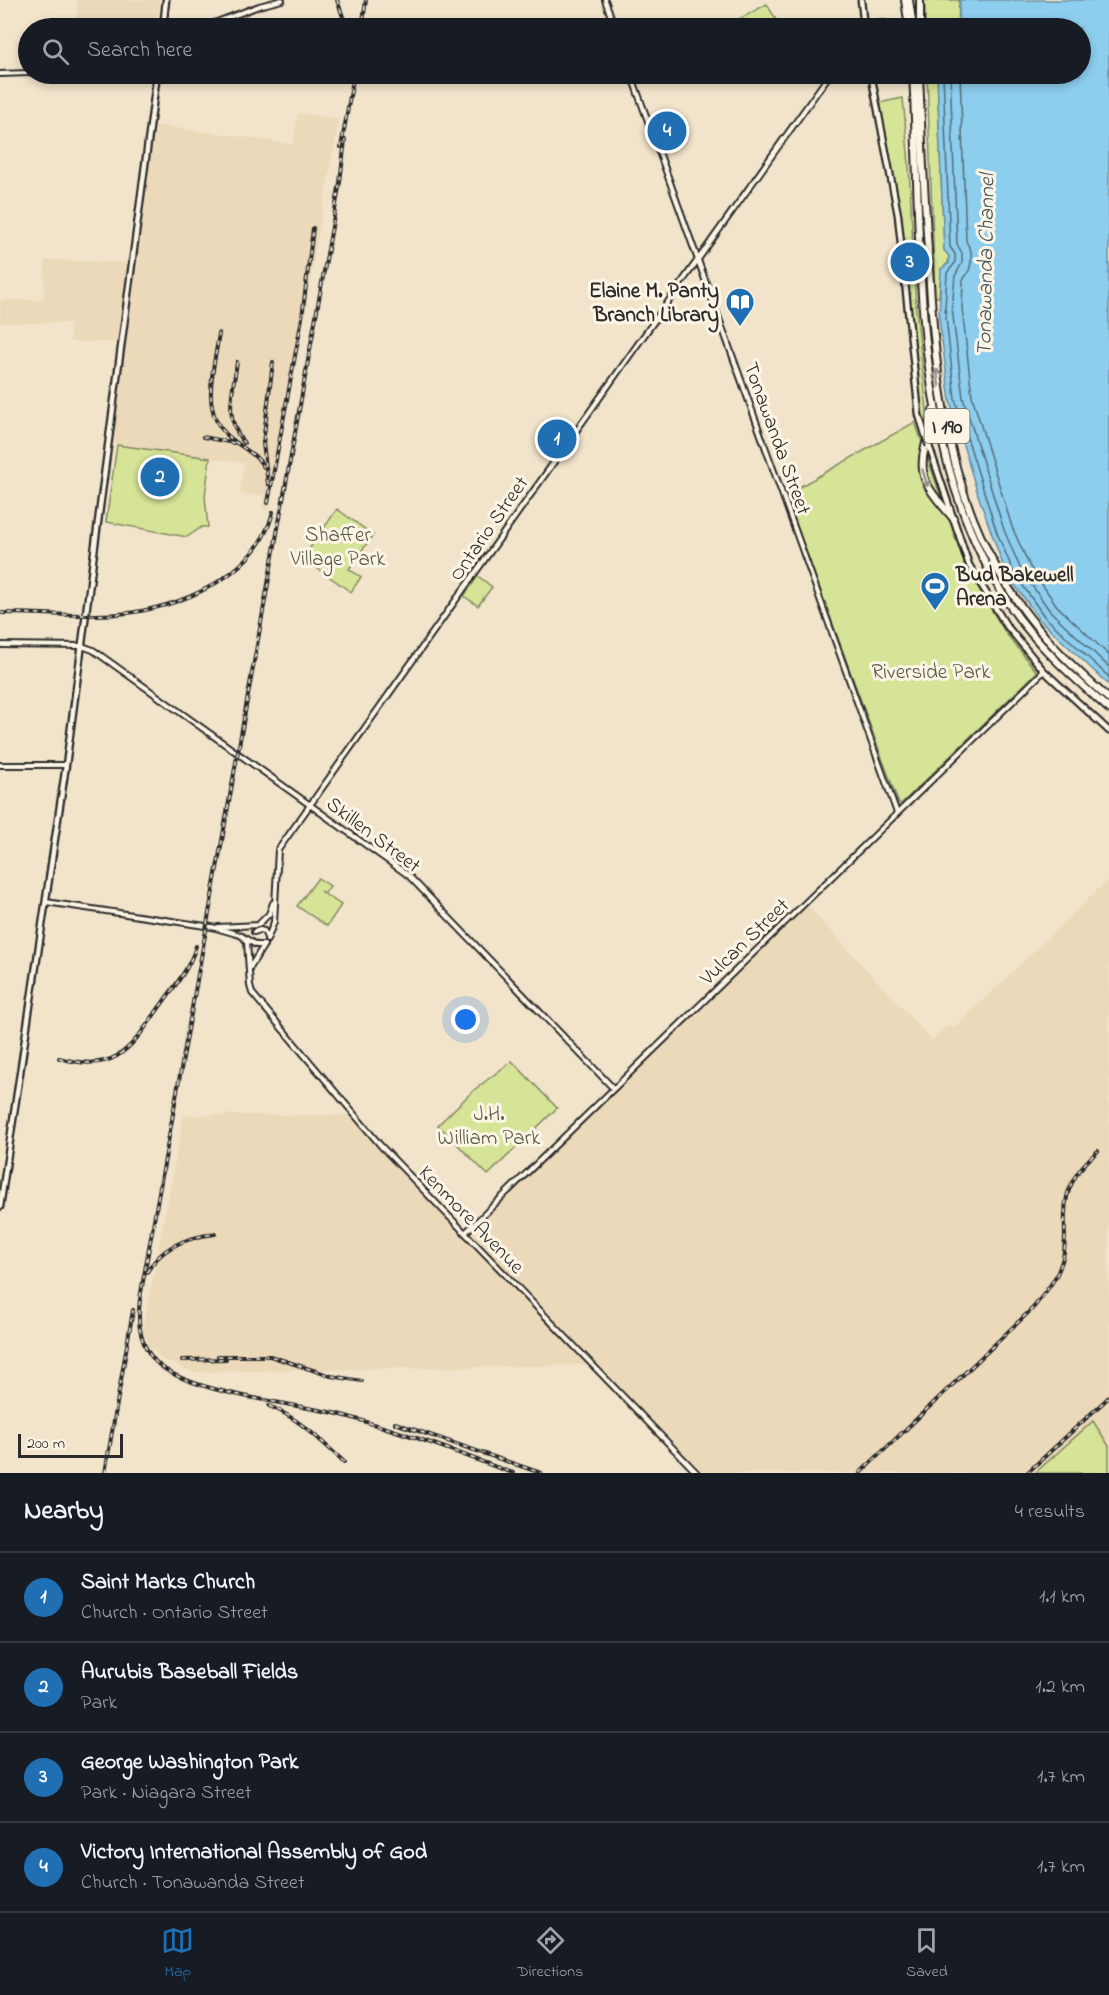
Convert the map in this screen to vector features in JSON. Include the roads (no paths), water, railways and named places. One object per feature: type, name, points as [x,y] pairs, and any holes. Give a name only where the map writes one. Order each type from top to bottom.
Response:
[{"type":"highway","points":[[907,0],[908,18]]},
{"type":"highway","points":[[907,0],[911,18]]},
{"type":"highway","points":[[920,2],[920,18]]},
{"type":"highway","name":"I 190","points":[[912,84],[923,309],[934,400],[952,478],[984,561],[1010,606],[1075,679],[1109,709]]},
{"type":"highway","name":"I 190","points":[[920,84],[934,345],[941,399],[959,479],[982,540],[1016,600],[1049,643],[1109,699]]},
{"type":"highway","points":[[934,400],[932,422],[923,457],[923,476],[929,490],[953,518]]},
{"type":"main road","points":[[164,18],[166,0]]},
{"type":"main road","points":[[861,0],[862,18]]},
{"type":"main road","points":[[0,1208],[66,765],[156,84]]},
{"type":"main road","points":[[873,84],[898,215],[919,415],[971,570],[1005,625],[1044,671],[1109,731]]},
{"type":"street","points":[[227,18],[282,0]]},
{"type":"street","points":[[605,0],[611,18]]},
{"type":"street","points":[[0,74],[18,73]]},
{"type":"street","name":"Tonawanda Street","points":[[635,84],[897,813]]},
{"type":"street","name":"Ontario Street","points":[[267,940],[274,922],[278,850],[823,84]]},
{"type":"street","points":[[0,645],[82,646]]},
{"type":"street","name":"Skillen Street","points":[[82,646],[104,657],[408,875],[613,1088]]},
{"type":"street","name":"Vulcan Street","points":[[465,1233],[1044,671]]},
{"type":"street","points":[[0,765],[66,765]]},
{"type":"street","name":"Ontario Street","points":[[256,928],[269,914],[276,891]]},
{"type":"street","points":[[46,902],[212,927],[250,927],[262,930],[266,933],[267,940],[249,970]]},
{"type":"street","points":[[212,927],[259,946],[264,945]]},
{"type":"street","points":[[248,941],[256,928]]},
{"type":"street","name":"Kenmore Avenue","points":[[248,941],[252,993],[381,1146],[697,1473]]},
{"type":"water","name":"Tonawanda Channel","points":[[960,0],[1109,0],[1109,685],[1040,620],[1006,573],[1008,571],[1003,565],[979,498],[950,401],[939,318],[941,269],[949,263],[949,256],[944,250],[937,84],[1091,84],[1091,18],[959,18]]},
{"type":"railway","points":[[337,0],[343,18]]},
{"type":"railway","points":[[363,18],[366,0]]},
{"type":"railway","points":[[341,147],[352,84]]},
{"type":"railway","points":[[345,140],[340,182],[142,1287],[139,1307],[141,1335],[155,1361],[186,1380],[256,1399],[348,1416],[513,1473]]},
{"type":"railway","points":[[268,503],[302,318],[313,228]]},
{"type":"railway","points":[[219,333],[211,385],[213,411],[217,423],[225,433],[260,461],[264,467]]},
{"type":"railway","points":[[237,362],[231,404],[233,424],[244,443]]},
{"type":"railway","points":[[268,484],[263,443],[273,362]]},
{"type":"railway","points":[[203,437],[234,443]]},
{"type":"railway","points":[[0,613],[104,615],[142,611],[166,605],[212,585],[233,571],[251,554],[264,535],[273,512]]},
{"type":"railway","points":[[59,1058],[97,1062],[111,1059],[122,1052],[143,1031],[178,981],[196,946]]},
{"type":"railway","points":[[860,1473],[1033,1308],[1046,1291],[1057,1274],[1064,1255],[1067,1195],[1079,1171],[1098,1151]]},
{"type":"railway","points":[[147,1272],[160,1256],[176,1245],[215,1234]]},
{"type":"railway","points":[[105,1473],[133,1310]]},
{"type":"railway","points":[[218,1356],[270,1356],[331,1376],[362,1381]]},
{"type":"railway","points":[[182,1360],[226,1359]]},
{"type":"railway","points":[[1027,1473],[1109,1397]]},
{"type":"railway","points":[[269,1406],[300,1423],[344,1462]]},
{"type":"railway","points":[[395,1423],[541,1473]]},
{"type":"place","name":"Victory International Assembly of God","points":[[667,131]]},
{"type":"place","name":"George Washington Park","points":[[910,262]]},
{"type":"place","name":"Elaine M. Panty Branch Library","points":[[740,328]]},
{"type":"place","name":"Saint Marks Church","points":[[557,439]]},
{"type":"place","name":"Aurubis Baseball Fields","points":[[160,477]]},
{"type":"place","name":"Bud Bakewell Arena","points":[[935,612]]},
{"type":"park label","name":"Shaffer Village Park","points":[[338,546]]},
{"type":"park label","name":"Riverside Park","points":[[931,671]]},
{"type":"park label","name":"J.H. William Park","points":[[489,1125]]}]
